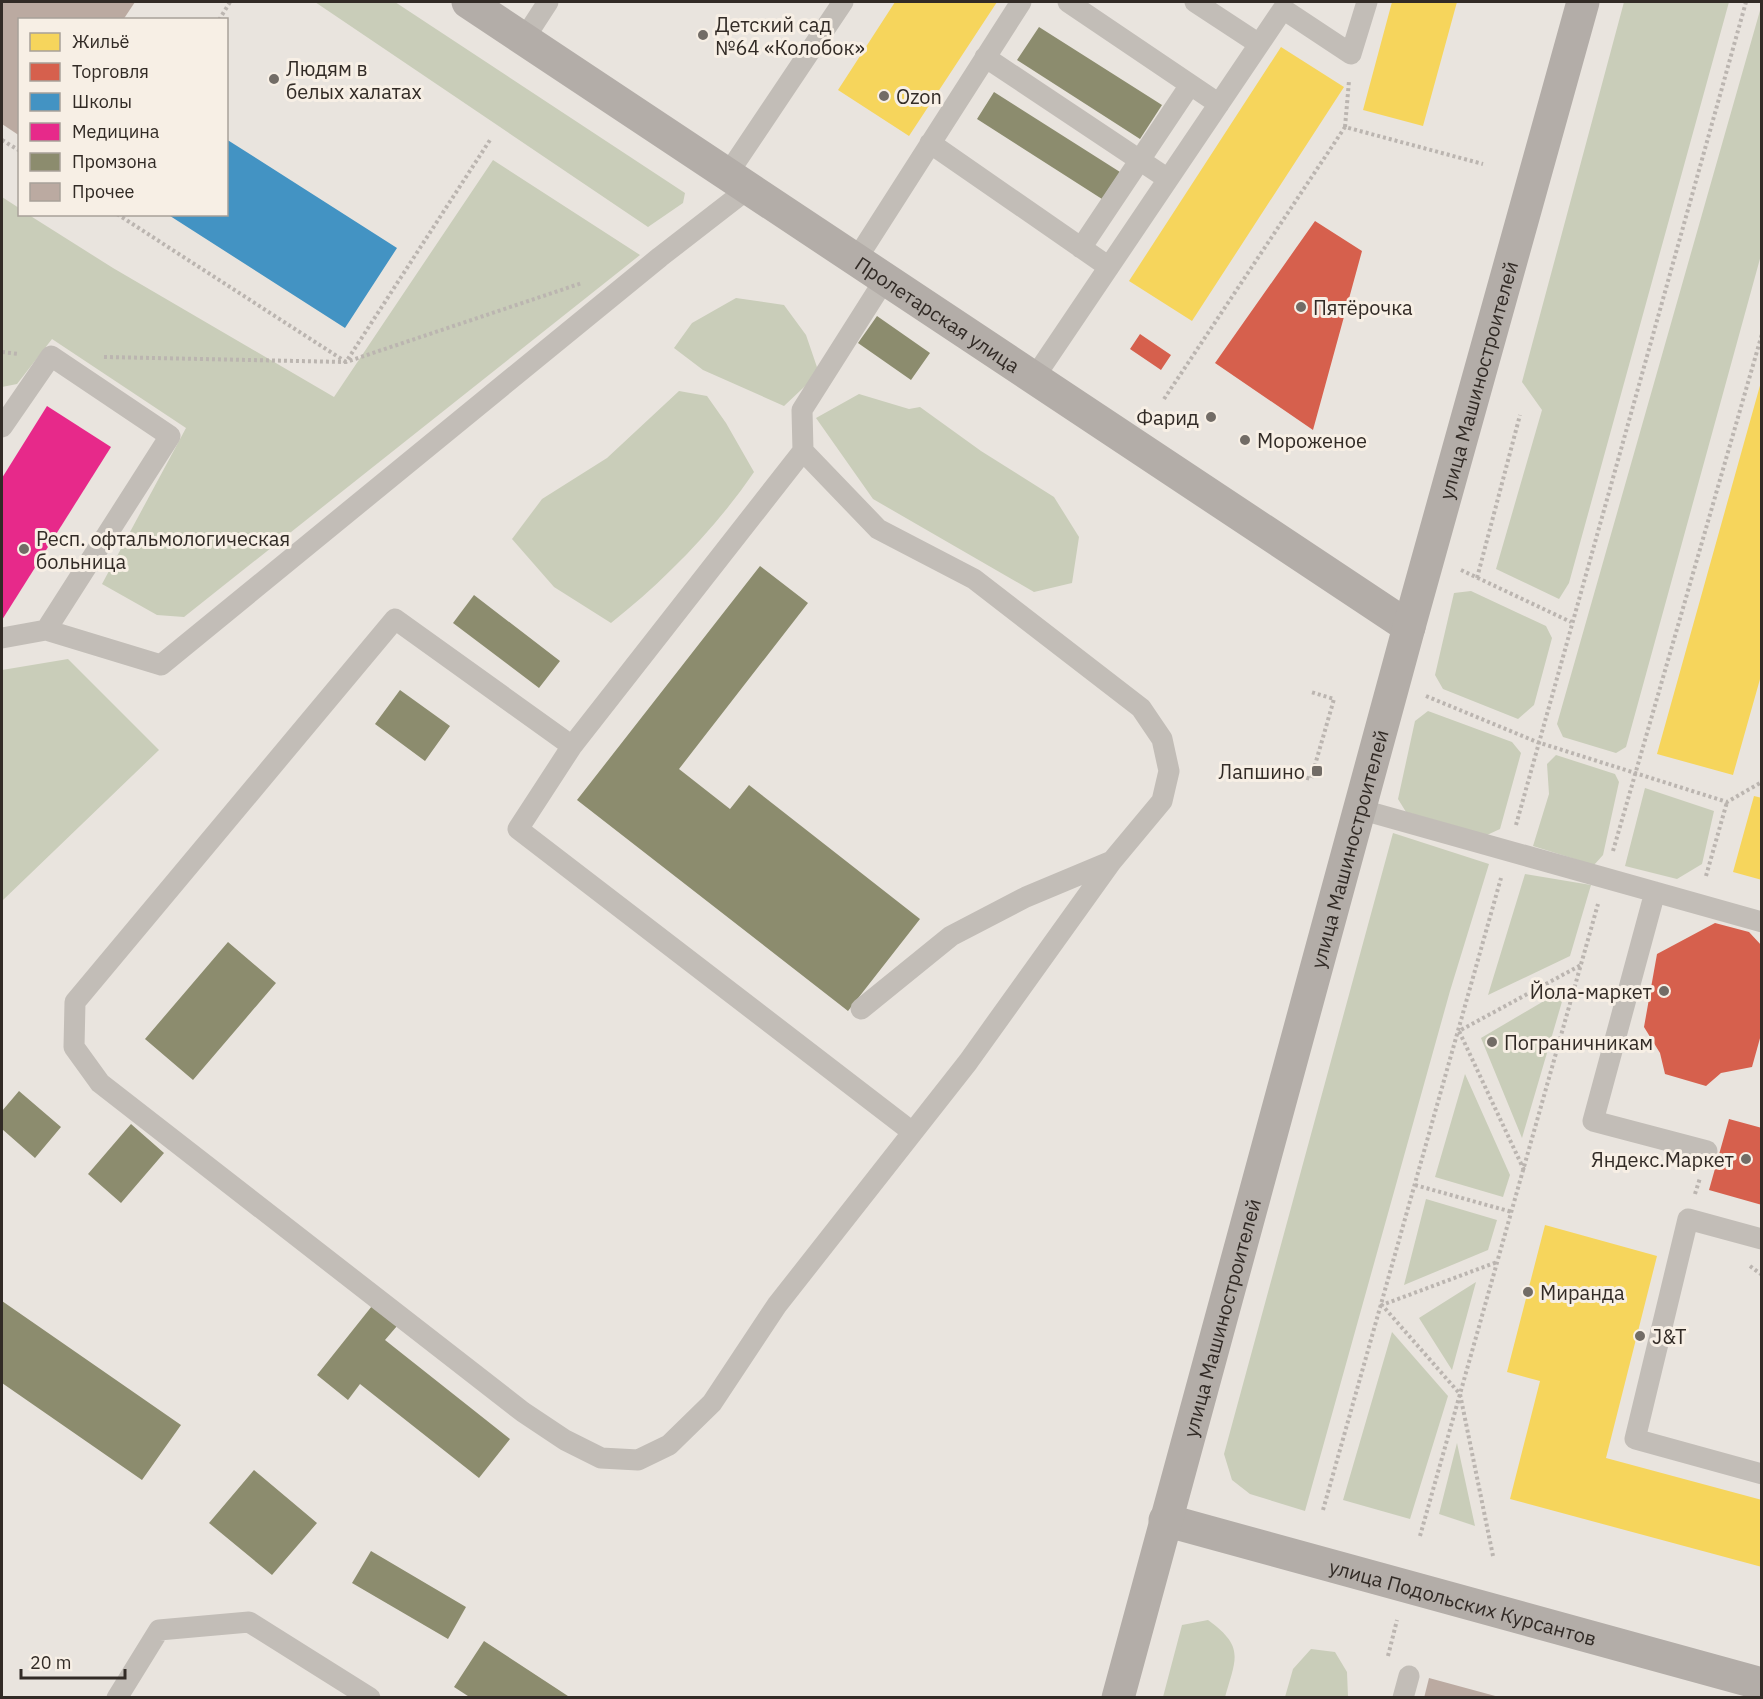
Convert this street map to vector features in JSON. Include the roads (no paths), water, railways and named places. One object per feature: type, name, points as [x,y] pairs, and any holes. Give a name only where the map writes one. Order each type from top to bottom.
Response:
[{"type":"main road","name":"Пролетарская улица","points":[[468,2],[1409,627]]},
{"type":"main road","name":"улица Машиностроителей","points":[[1118,1698],[1359,809],[1583,2]]},
{"type":"main road","name":"улица Подольских Курсантов","points":[[1165,1521],[1761,1684]]},
{"type":"lane","points":[[524,39],[548,2]]},
{"type":"lane","points":[[2,638],[46,630],[161,664],[641,272],[738,181],[843,2]]},
{"type":"lane","points":[[856,260],[1021,2]]},
{"type":"lane","points":[[1068,2],[1219,104]]},
{"type":"lane","points":[[1195,2],[1259,44]]},
{"type":"lane","points":[[1034,378],[1283,9],[1351,54],[1367,2]]},
{"type":"lane","points":[[985,57],[1168,179]]},
{"type":"lane","points":[[1081,248],[1190,85]]},
{"type":"lane","points":[[930,143],[1109,267]]},
{"type":"lane","points":[[885,279],[802,410],[803,451],[572,746],[518,829],[911,1131]]},
{"type":"lane","points":[[2,427],[51,356],[170,436],[46,630]]},
{"type":"lane","points":[[572,746],[395,619],[75,1002],[74,1047],[100,1083],[523,1412],[566,1440],[601,1458],[638,1460],[669,1445],[712,1403],[777,1305],[911,1131],[968,1062],[1112,861],[1162,801],[1169,771],[1162,739],[1142,708],[974,579],[878,529],[803,451]]},
{"type":"lane","points":[[1359,809],[1761,922]]},
{"type":"lane","points":[[861,1009],[951,936],[1026,897],[1112,861]]},
{"type":"lane","points":[[1655,892],[1593,1121],[1707,1151]]},
{"type":"lane","points":[[1761,1239],[1688,1219],[1635,1439],[1761,1474]]},
{"type":"lane","points":[[117,1698],[159,1630],[249,1622],[370,1698]]},
{"type":"lane","points":[[1403,1698],[1409,1676]]},
{"type":"place","name":"Детский сад №64 «Колобок»","points":[[703,35]]},
{"type":"place","name":"Людям в белых халатах","points":[[274,79]]},
{"type":"place","name":"Ozon","points":[[884,96]]},
{"type":"place","name":"Пятёрочка","points":[[1301,307]]},
{"type":"place","name":"Фарид","points":[[1211,417]]},
{"type":"place","name":"Мороженое","points":[[1245,440]]},
{"type":"place","name":"Респ. офтальмологическая больница","points":[[24,549]]},
{"type":"place","name":"Лапшино","points":[[1317,771]]},
{"type":"place","name":"Йола-маркет","points":[[1664,991]]},
{"type":"place","name":"Пограничникам","points":[[1492,1042]]},
{"type":"place","name":"Яндекс.Маркет","points":[[1746,1159]]},
{"type":"place","name":"Миранда","points":[[1528,1292]]},
{"type":"place","name":"J&T","points":[[1640,1336]]}]
